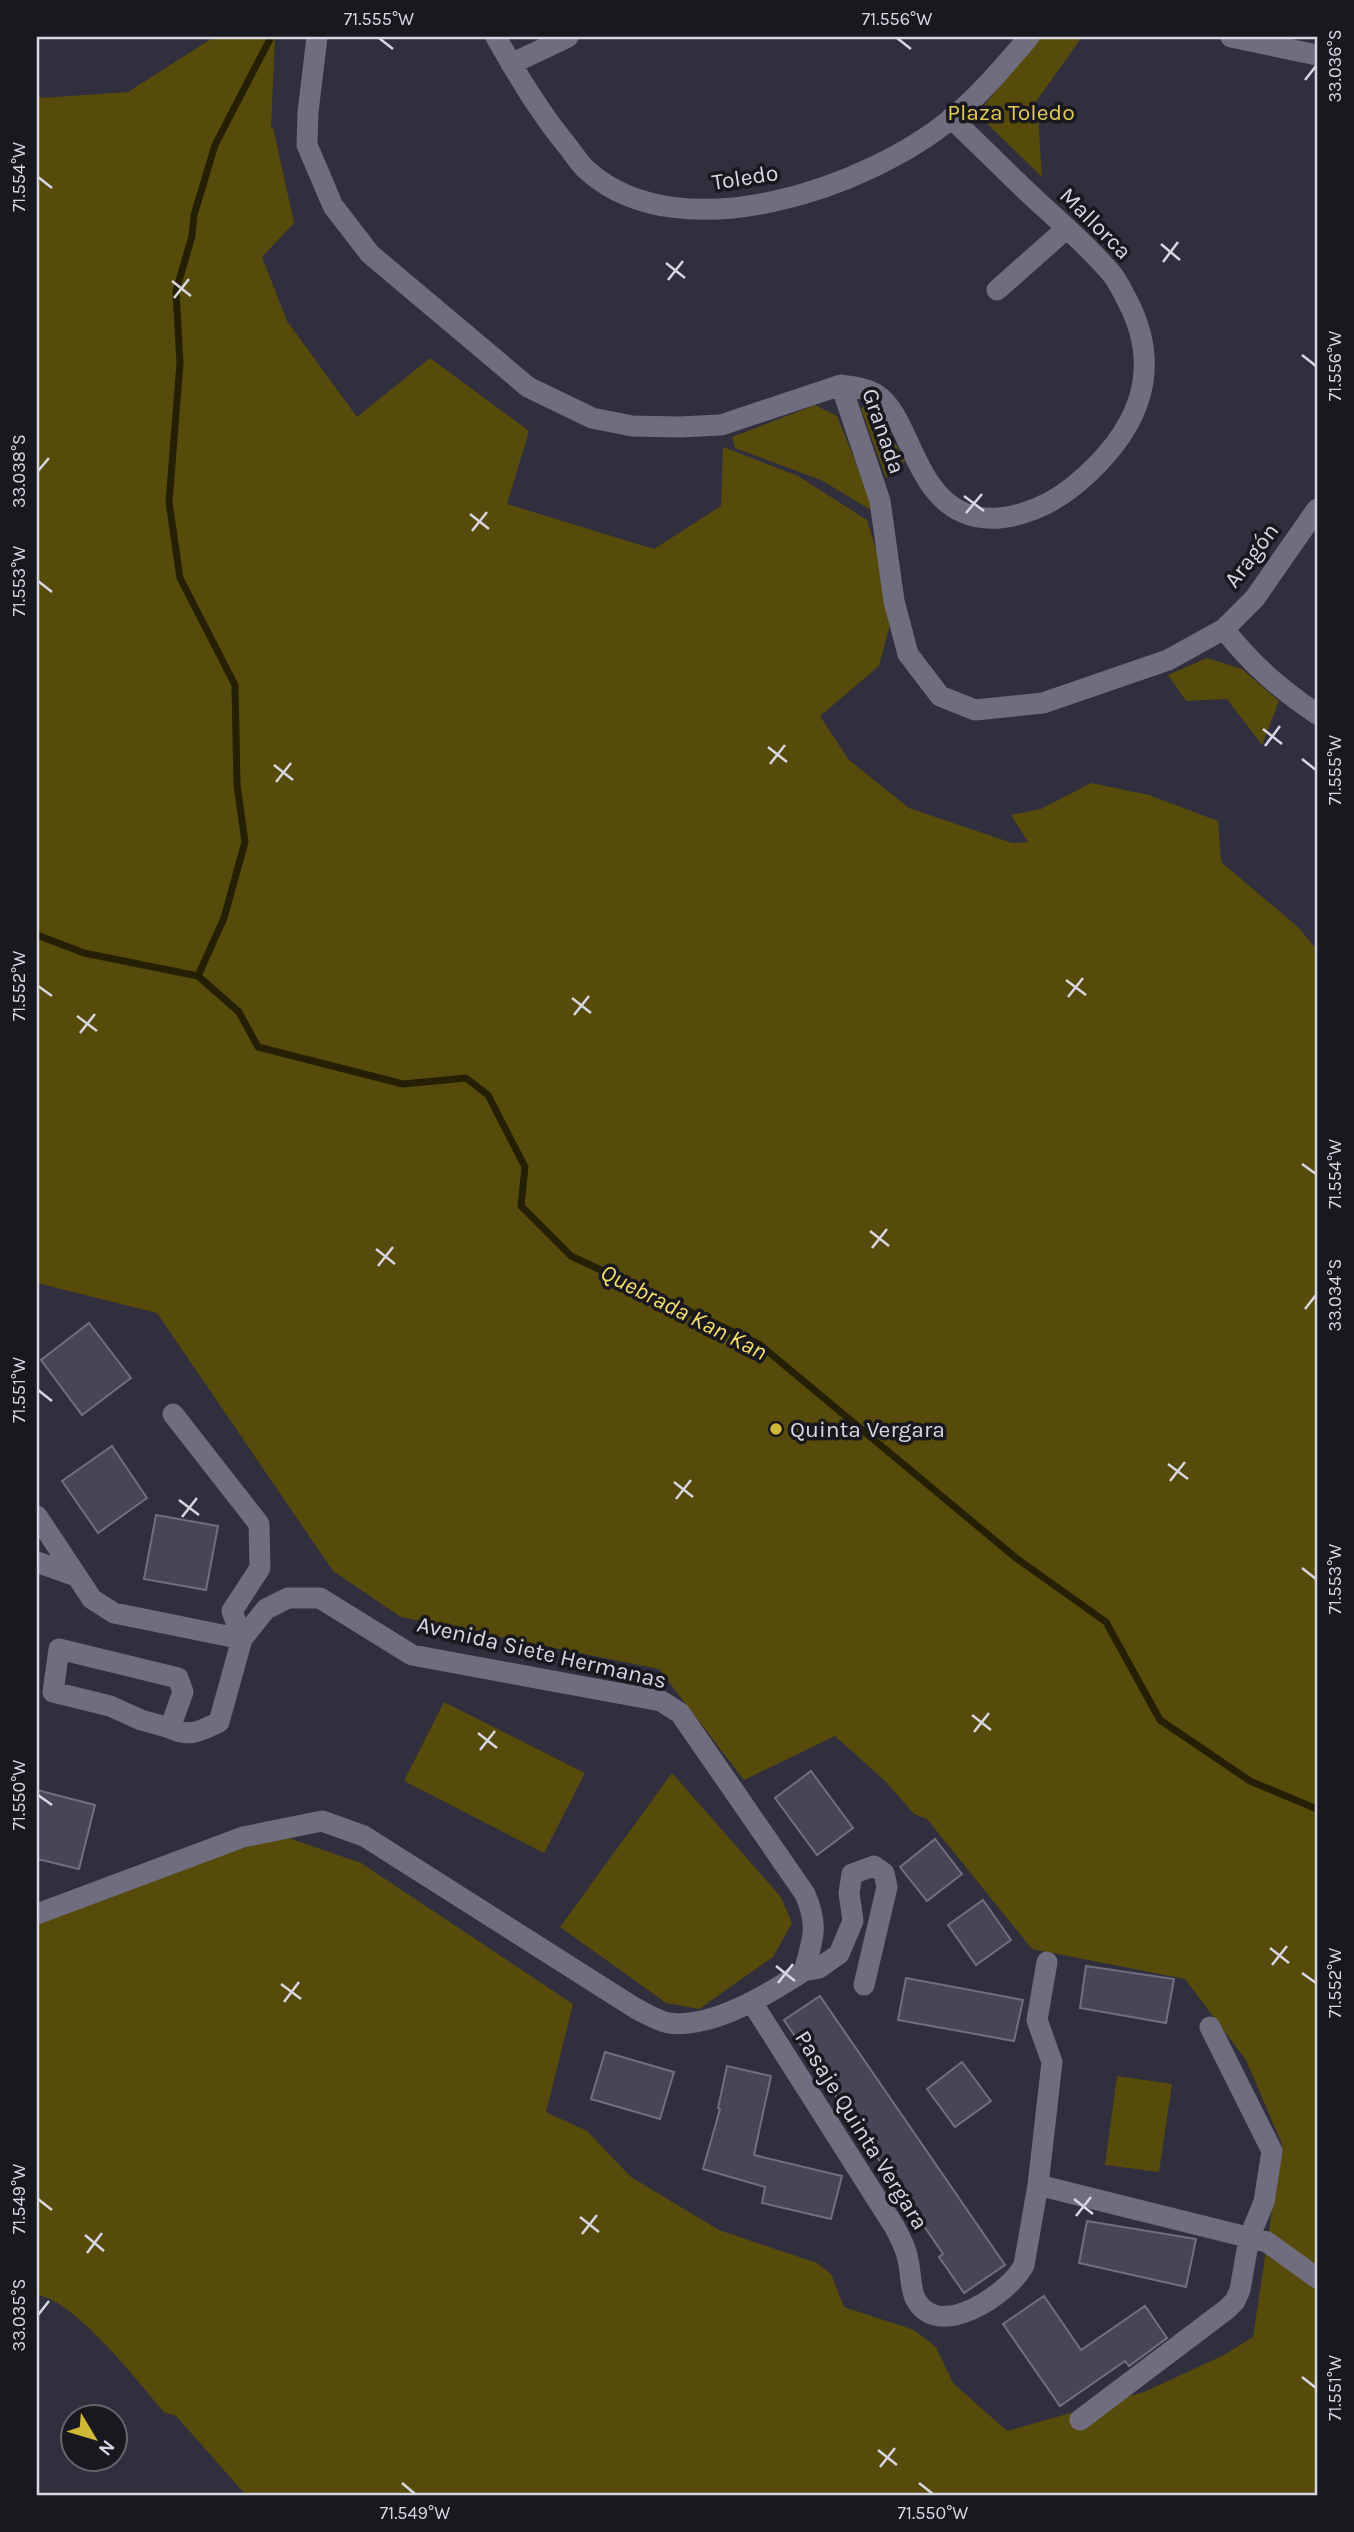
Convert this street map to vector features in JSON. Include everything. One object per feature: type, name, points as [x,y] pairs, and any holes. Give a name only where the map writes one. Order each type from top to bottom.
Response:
[{"type":"street","name":"Granada","points":[[317,37],[307,145],[332,206],[370,254],[528,387],[592,418],[632,426],[679,427],[721,425],[841,385],[880,500],[894,601],[908,654],[940,696],[975,710],[1043,703],[1168,660],[1224,629]]},
{"type":"street","name":"Toledo","points":[[496,37],[541,113],[589,172],[636,202],[696,211],[749,206],[804,194],[874,168],[951,118],[1029,37]]},
{"type":"street","points":[[511,64],[568,37]]},
{"type":"street","points":[[1231,37],[1291,44],[1317,55]]},
{"type":"street","name":"Mallorca","points":[[841,385],[860,388],[884,401],[916,461],[937,493],[963,512],[992,517],[1035,512],[1069,490],[1101,463],[1122,436],[1139,403],[1145,349],[1138,321],[1113,275],[951,118]]},
{"type":"street","points":[[997,290],[1067,229]]},
{"type":"street","name":"Aragón","points":[[1224,629],[1255,598],[1317,509]]},
{"type":"street","points":[[1224,629],[1247,659],[1280,690],[1317,714]]},
{"type":"street","points":[[170,1727],[183,1692],[178,1678],[59,1649],[53,1692],[110,1706],[141,1720],[170,1727],[182,1734],[194,1734],[219,1722],[242,1639],[232,1611],[260,1568],[259,1524],[173,1414]]},
{"type":"street","points":[[37,1516],[92,1599],[114,1613],[242,1639]]},
{"type":"street","points":[[37,1562],[76,1576]]},
{"type":"street","name":"Avenida Siete Hermanas","points":[[242,1639],[266,1609],[288,1598],[320,1598],[412,1655],[661,1701],[680,1713],[805,1894],[814,1915],[815,1933],[804,1971]]},
{"type":"street","points":[[37,1914],[243,1837],[322,1821],[364,1836],[635,2008],[666,2022],[685,2024],[753,2004],[804,1971],[819,1968],[839,1954],[853,1921],[849,1893],[852,1874],[874,1866],[884,1873],[887,1886],[864,1985]]},
{"type":"street","points":[[1047,1962],[1037,2020],[1052,2062],[1038,2185],[1258,2240],[1317,2278]]},
{"type":"street","name":"Pasaje Quinta Vergara","points":[[753,2004],[898,2234],[908,2258],[915,2299],[935,2316],[980,2307],[1019,2274],[1024,2265],[1038,2185]]},
{"type":"street","points":[[1080,2420],[1236,2301],[1258,2240],[1272,2151],[1210,2027]]},
{"type":"green space","name":"Quinta Vergara","points":[[214,37],[275,37],[271,128],[273,127],[294,223],[262,257],[287,321],[357,417],[430,358],[529,431],[507,504],[654,549],[721,506],[723,447],[798,476],[867,520],[894,609],[879,666],[820,716],[849,760],[909,808],[1012,843],[1028,842],[1011,815],[1041,809],[1091,783],[1149,795],[1218,821],[1221,862],[1298,927],[1317,950],[1317,2495],[246,2495],[176,2416],[164,2412],[87,2326],[52,2300],[37,2295],[37,1918],[280,1835],[361,1863],[573,2004],[546,2112],[587,2131],[631,2177],[719,2230],[817,2263],[831,2274],[844,2307],[914,2330],[936,2347],[953,2383],[1007,2431],[1144,2392],[1222,2356],[1253,2337],[1282,2144],[1246,2060],[1185,1979],[1032,1949],[927,1819],[914,1814],[885,1781],[835,1736],[744,1780],[659,1669],[401,1617],[333,1571],[157,1313],[37,1283],[37,94],[42,98],[128,92]]},
{"type":"green space","name":"Plaza Toledo","points":[[1040,37],[1082,37],[1037,100],[1042,177],[977,114]]},
{"type":"green space","points":[[867,400],[873,403],[905,461],[886,478],[861,409]]},
{"type":"green space","points":[[815,405],[837,416],[876,513],[821,480],[735,448],[732,437]]},
{"type":"green space","points":[[1207,658],[1242,669],[1279,701],[1262,745],[1227,699],[1186,701],[1168,675]]},
{"type":"green space","points":[[444,1702],[585,1773],[544,1853],[404,1781]]},
{"type":"green space","points":[[672,1773],[781,1897],[792,1923],[773,1957],[699,2009],[666,2003],[560,1927]]},
{"type":"green space","points":[[1117,2076],[1172,2084],[1159,2172],[1105,2165]]},
{"type":"building","points":[[89,1323],[131,1378],[82,1415],[41,1360]]},
{"type":"building","points":[[112,1446],[147,1498],[98,1533],[62,1481]]},
{"type":"building","points":[[156,1515],[218,1526],[206,1590],[144,1579]]},
{"type":"building","points":[[811,1771],[853,1828],[817,1855],[775,1798]]},
{"type":"building","points":[[37,1790],[95,1805],[79,1869],[37,1859]]},
{"type":"building","points":[[935,1839],[962,1874],[927,1901],[900,1867]]},
{"type":"building","points":[[983,1900],[1011,1940],[976,1965],[948,1925]]},
{"type":"building","points":[[1086,1966],[1174,1979],[1166,2023],[1080,2008]]},
{"type":"building","points":[[906,1978],[1023,2000],[1014,2041],[898,2020]]},
{"type":"building","points":[[820,1996],[1005,2265],[964,2293],[939,2257],[943,2254],[784,2020]]},
{"type":"building","points":[[605,2052],[674,2072],[660,2119],[591,2099]]},
{"type":"building","points":[[962,2062],[991,2101],[955,2127],[927,2089]]},
{"type":"building","points":[[727,2066],[771,2076],[754,2155],[842,2176],[831,2219],[762,2203],[765,2187],[703,2169],[720,2109],[718,2108]]},
{"type":"building","points":[[1087,2221],[1196,2239],[1186,2287],[1079,2263]]},
{"type":"building","points":[[1044,2296],[1081,2350],[1145,2306],[1167,2338],[1129,2366],[1125,2361],[1060,2406],[1003,2324]]},
{"type":"waterway","points":[[198,976],[224,918],[245,842],[237,785],[235,685],[180,578],[169,502],[180,363],[176,291],[192,236],[194,215],[215,145],[271,37]]},
{"type":"waterway","name":"Quebrada Kan Kan","points":[[37,935],[84,953],[198,976],[239,1012],[258,1047],[403,1084],[466,1078],[488,1095],[525,1167],[521,1206],[571,1256],[759,1344],[1016,1558],[1106,1622],[1160,1720],[1250,1781],[1317,1809]]},
{"type":"place","name":"Quinta Vergara","points":[[776,1429]]}]
